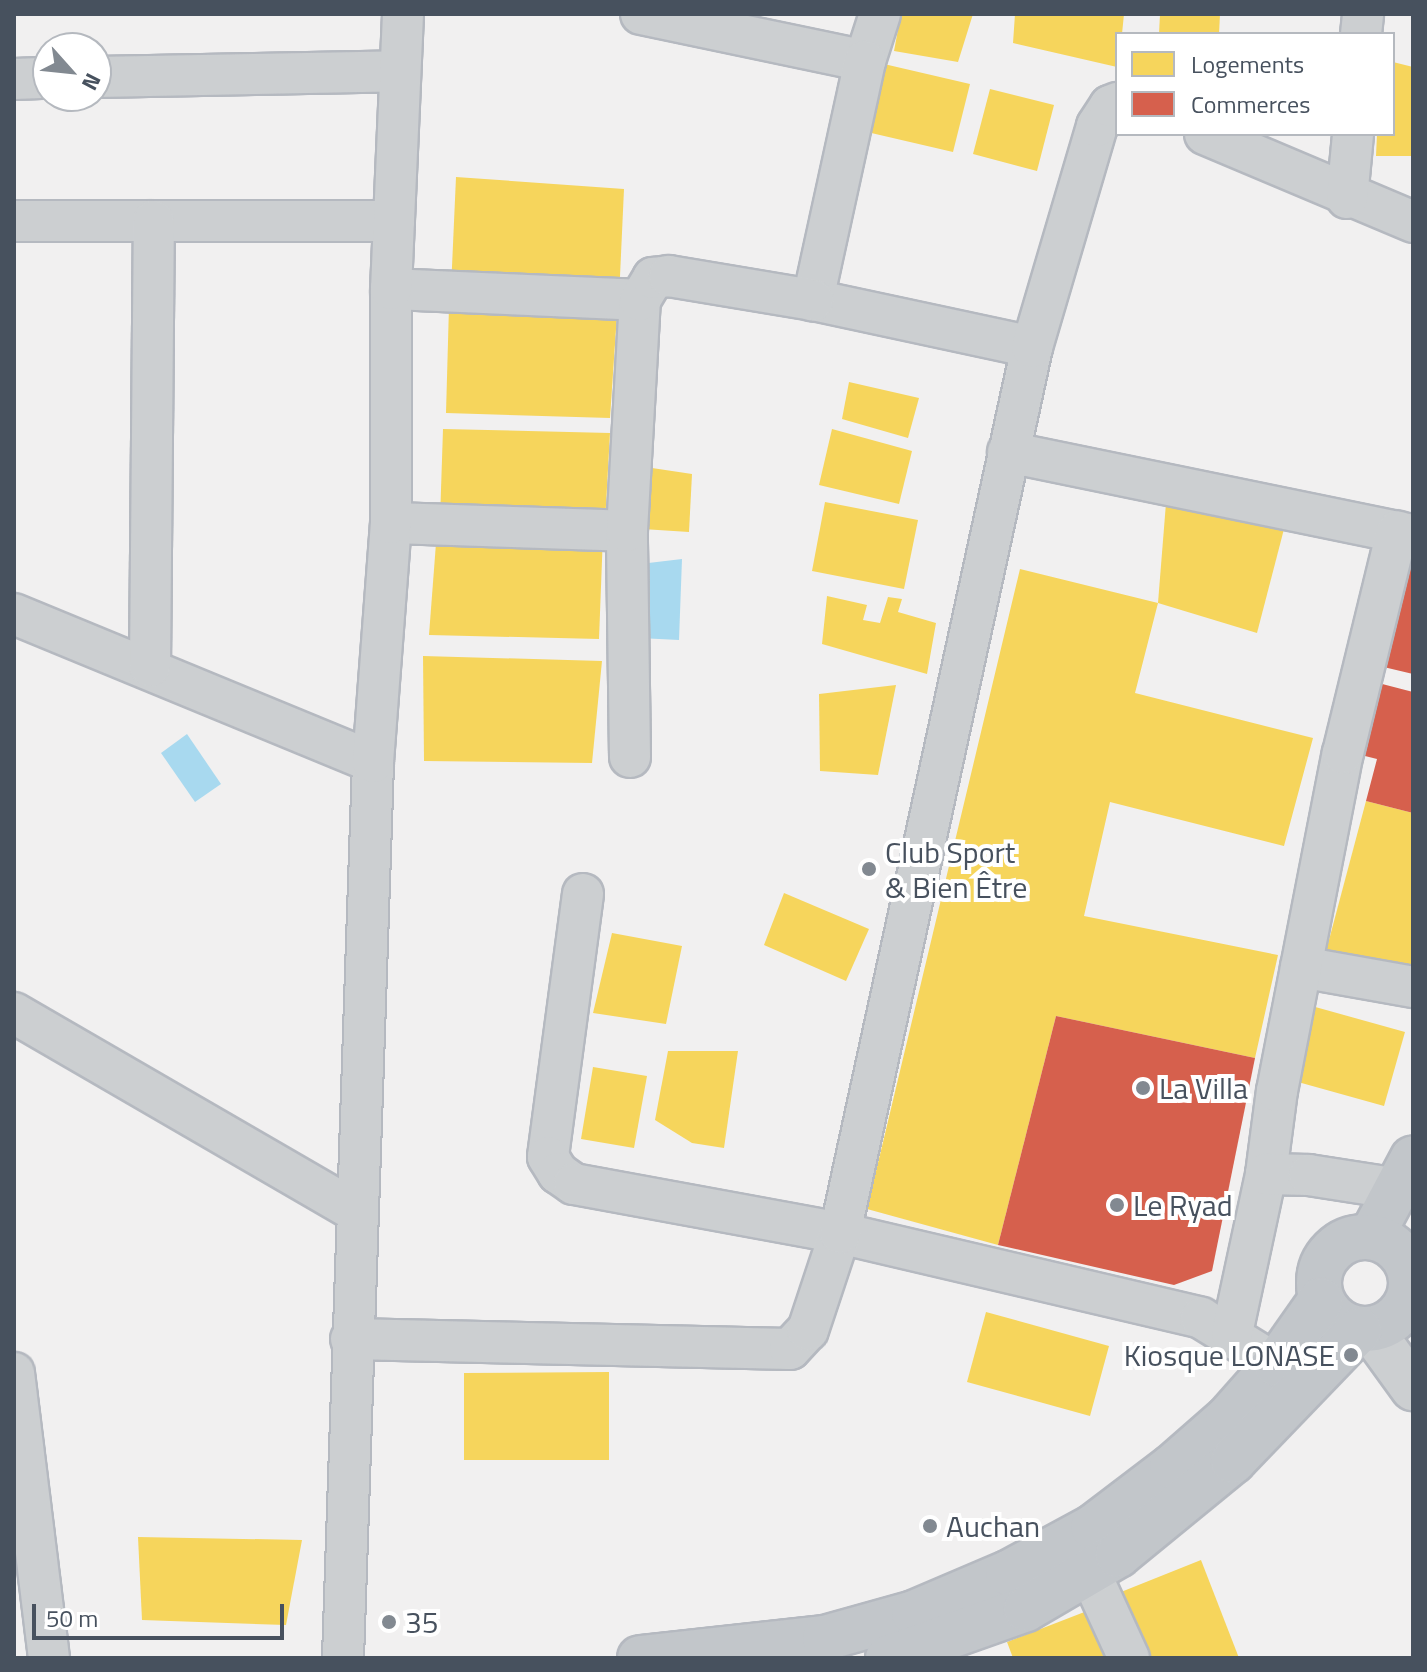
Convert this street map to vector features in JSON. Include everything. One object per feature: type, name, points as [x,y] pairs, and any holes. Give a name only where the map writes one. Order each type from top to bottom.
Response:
[{"type":"highway","points":[[1371,1237],[1405,1173]]},
{"type":"highway","points":[[640,1658],[825,1638],[914,1613],[1008,1573],[1093,1527],[1228,1418],[1276,1364],[1321,1300],[1320,1277],[1326,1260],[1354,1238],[1371,1237],[1398,1250],[1411,1271],[1406,1304],[1392,1320],[1365,1330],[1233,1461],[1145,1535],[1090,1573],[1026,1609],[888,1658]]},
{"type":"highway","points":[[1321,1300],[1341,1323],[1365,1330]]},
{"type":"street","points":[[343,1658],[351,1339],[373,762],[391,523],[391,289],[403,14]]},
{"type":"street","points":[[641,14],[865,61]]},
{"type":"street","points":[[813,300],[865,61],[880,14]]},
{"type":"street","points":[[112,77],[400,71]]},
{"type":"street","points":[[351,1339],[790,1349],[808,1330],[840,1233],[1032,347],[1097,126],[1115,105]]},
{"type":"street","points":[[1209,136],[1347,198],[1413,222]]},
{"type":"street","points":[[1347,198],[1353,136]]},
{"type":"street","points":[[14,221],[394,221]]},
{"type":"street","points":[[150,666],[154,221]]},
{"type":"street","points":[[630,757],[627,531],[640,300],[653,278],[669,276],[813,300],[1032,347]]},
{"type":"street","points":[[391,289],[640,300]]},
{"type":"street","points":[[1008,452],[1405,534],[1343,753],[1301,967],[1266,1174],[1232,1333]]},
{"type":"street","points":[[391,523],[627,531]]},
{"type":"street","points":[[14,614],[150,666],[373,762]]},
{"type":"street","points":[[583,894],[548,1157],[558,1173],[574,1184],[840,1233],[1201,1318],[1232,1333],[1276,1364]]},
{"type":"street","points":[[1301,967],[1413,987]]},
{"type":"street","points":[[14,1013],[356,1211]]},
{"type":"street","points":[[1266,1174],[1405,1173]]},
{"type":"street","points":[[1365,1330],[1413,1388]]},
{"type":"street","points":[[14,1373],[36,1634]]},
{"type":"street","points":[[1090,1573],[1129,1658]]},
{"type":"water","points":[[682,559],[679,640],[639,638],[640,564]]},
{"type":"water","points":[[187,734],[221,784],[195,802],[161,753]]},
{"type":"building: Logements","points":[[901,14],[973,14],[958,62],[894,51]]},
{"type":"building: Logements","points":[[1015,14],[1124,14],[1122,32],[1115,32],[1115,67],[1013,43]]},
{"type":"building: Logements","points":[[1160,14],[1220,14],[1219,32],[1159,32]]},
{"type":"building: Logements","points":[[1395,62],[1413,67],[1413,156],[1376,156],[1377,136],[1395,136]]},
{"type":"building: Logements","points":[[884,64],[970,84],[953,152],[867,132]]},
{"type":"building: Logements","points":[[990,89],[1054,105],[1037,171],[973,154]]},
{"type":"building: Logements","points":[[456,177],[624,189],[619,298],[451,289]]},
{"type":"building: Logements","points":[[449,306],[617,314],[610,418],[446,413]]},
{"type":"building: Logements","points":[[849,382],[919,398],[908,438],[842,419]]},
{"type":"building: Logements","points":[[443,429],[610,433],[605,523],[440,520]]},
{"type":"building: Logements","points":[[832,429],[912,451],[899,504],[819,485]]},
{"type":"building: Logements","points":[[632,465],[692,474],[689,532],[627,528]]},
{"type":"building: Logements","points":[[825,502],[918,520],[904,589],[812,571]]},
{"type":"building: Logements","points":[[1166,503],[1284,529],[1257,633],[1158,603]]},
{"type":"building: Logements","points":[[437,530],[603,534],[599,639],[429,635]]},
{"type":"building: Logements","points":[[1020,569],[1158,603],[1135,693],[1313,738],[1284,846],[1110,802],[1084,916],[1278,955],[1255,1058],[1056,1016],[998,1245],[867,1209]]},
{"type":"building: Logements","points":[[827,596],[867,605],[863,620],[880,623],[888,597],[902,599],[898,612],[936,623],[927,674],[822,644]]},
{"type":"building: Logements","points":[[423,656],[602,661],[592,763],[424,761]]},
{"type":"building: Logements","points":[[896,685],[878,775],[820,771],[819,694]]},
{"type":"building: Logements","points":[[1366,801],[1413,813],[1413,977],[1325,955]]},
{"type":"building: Logements","points":[[784,893],[869,929],[846,981],[764,945]]},
{"type":"building: Logements","points":[[612,933],[682,946],[666,1024],[593,1013]]},
{"type":"building: Logements","points":[[1301,1003],[1405,1032],[1384,1106],[1280,1077]]},
{"type":"building: Logements","points":[[668,1051],[738,1051],[724,1148],[692,1143],[655,1120]]},
{"type":"building: Logements","points":[[593,1067],[647,1076],[634,1148],[581,1139]]},
{"type":"building: Logements","points":[[986,1312],[1109,1346],[1090,1416],[967,1382]]},
{"type":"building: Logements","points":[[609,1372],[609,1460],[464,1460],[464,1373]]},
{"type":"building: Logements","points":[[138,1537],[302,1540],[286,1625],[142,1620]]},
{"type":"building: Logements","points":[[1201,1560],[1239,1658],[1149,1658],[1121,1592]]},
{"type":"building: Logements","points":[[1087,1611],[1105,1658],[1013,1658],[1007,1642]]},
{"type":"building: Commerces","points":[[1413,550],[1413,674],[1371,664]]},
{"type":"building: Commerces","points":[[1363,679],[1413,692],[1413,813],[1366,801],[1377,759],[1345,751]]},
{"type":"building: Commerces","points":[[1056,1016],[1255,1058],[1212,1271],[1174,1285],[998,1245]]},
{"type":"place","name":"Club Sport & Bien Être","points":[[869,869]]},
{"type":"place","name":"La Villa","points":[[1143,1088]]},
{"type":"place","name":"Le Ryad","points":[[1117,1205]]},
{"type":"place","name":"Kiosque LONASE","points":[[1351,1355]]},
{"type":"place","name":"Auchan","points":[[930,1526]]},
{"type":"place","name":"35","points":[[389,1622]]}]
